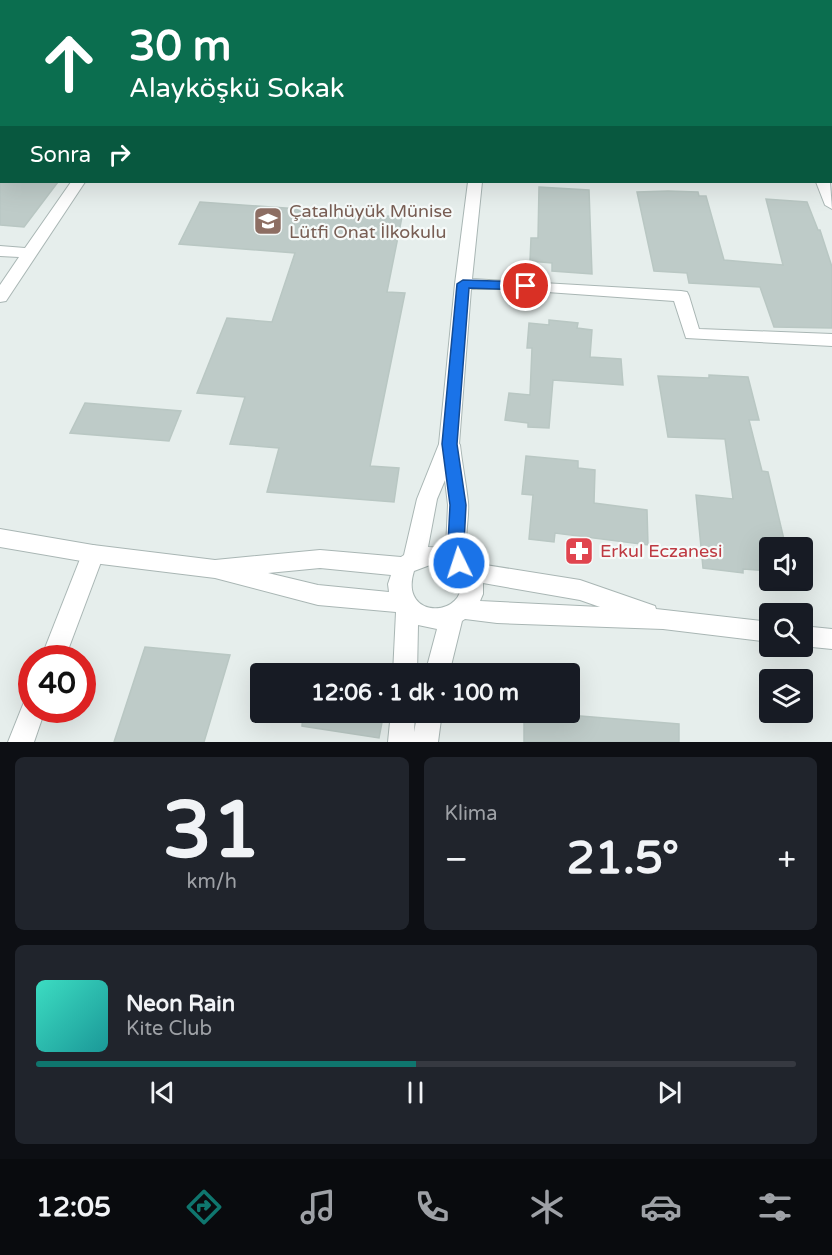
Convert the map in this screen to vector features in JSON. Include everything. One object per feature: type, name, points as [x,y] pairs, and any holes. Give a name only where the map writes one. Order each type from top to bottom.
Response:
[{"type":"street","points":[[0,297],[77,183]]},
{"type":"street","points":[[441,663],[457,613],[473,591],[472,580],[463,567],[456,544],[458,505],[450,444],[463,284],[475,183]]},
{"type":"street","points":[[823,183],[832,205]]},
{"type":"street","points":[[0,251],[29,252]]},
{"type":"street","points":[[463,284],[681,296],[692,334],[832,340]]},
{"type":"street","points":[[405,663],[405,605],[398,586],[410,563],[427,499],[450,444]]},
{"type":"street","points":[[0,538],[93,554],[215,569],[318,595],[405,605],[417,615],[428,618],[457,613],[497,613],[663,619],[759,631]]},
{"type":"street","points":[[58,645],[93,554]]},
{"type":"street","points":[[215,569],[322,558],[410,563],[425,556],[437,555],[449,557],[463,567],[580,590],[663,619]]},
{"type":"street","points":[[813,637],[832,639]]},
{"type":"street","points":[[21,742],[28,723]]},
{"type":"street","points":[[401,742],[402,723]]},
{"type":"street","points":[[425,742],[428,723]]},
{"type":"building","points":[[0,183],[57,183],[24,227],[0,225]]},
{"type":"building","points":[[539,187],[589,190],[592,274],[552,271],[552,263],[530,261],[531,238],[538,238]]},
{"type":"building","points":[[637,192],[698,192],[699,196],[706,196],[724,260],[783,265],[766,199],[807,202],[818,230],[820,230],[832,267],[832,328],[774,327],[760,287],[689,283],[687,273],[654,271]]},
{"type":"building","points":[[200,202],[402,217],[387,292],[405,293],[370,466],[399,468],[394,502],[267,492],[279,448],[230,444],[245,397],[197,393],[227,318],[272,322],[295,253],[179,244]]},
{"type":"building","points":[[549,320],[578,323],[577,328],[592,330],[590,357],[621,359],[623,385],[553,380],[549,428],[528,427],[528,423],[505,420],[509,393],[530,395],[532,348],[527,348],[529,323],[549,325]]},
{"type":"building","points":[[709,375],[748,377],[759,420],[749,420],[762,471],[768,472],[783,537],[759,537],[759,570],[743,569],[743,573],[703,568],[696,495],[733,499],[725,439],[668,437],[658,376],[709,378]]},
{"type":"building","points":[[85,403],[181,411],[169,441],[70,433]]},
{"type":"building","points":[[526,456],[578,461],[578,468],[595,470],[594,503],[647,510],[648,545],[555,533],[554,542],[529,539],[533,495],[522,494]]},
{"type":"building","points":[[145,647],[230,655],[204,742],[114,742]]},
{"type":"building","points":[[580,716],[679,724],[679,742],[524,742],[524,723],[580,723]]},
{"type":"building","points":[[302,723],[382,723],[379,738],[302,726]]},
{"type":"place","name":"Çatalhüyük Münise Lütfi Onat İlkokulu","points":[[268,221]]},
{"type":"place","name":"Erkul Eczanesi","points":[[579,551]]},
{"type":"route","points":[[459,563],[456,544],[458,505],[450,444],[463,284],[526,286]]}]
